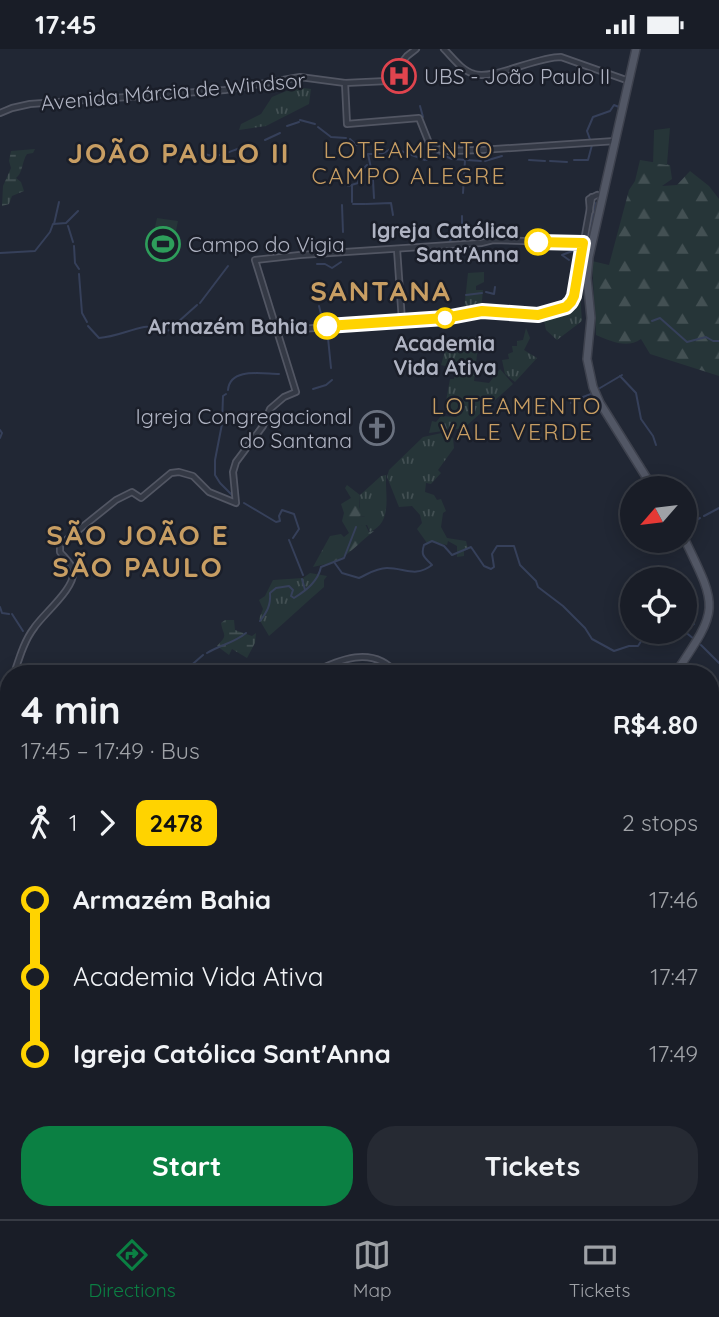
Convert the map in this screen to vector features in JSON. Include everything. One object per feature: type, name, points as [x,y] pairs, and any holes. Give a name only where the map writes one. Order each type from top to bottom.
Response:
[{"type":"main road","points":[[636,49],[604,185],[596,199],[587,269],[591,318],[588,363],[597,398],[646,476]]},
{"type":"main road","points":[[683,665],[708,632],[717,609],[712,585],[693,553]]},
{"type":"street","name":"Avenida Márcia de Windsor","points":[[0,113],[30,104],[220,91],[297,77],[345,83],[387,81],[416,49]]},
{"type":"street","points":[[444,49],[475,75],[561,57],[629,81]]},
{"type":"street","points":[[345,83],[347,124],[419,118],[431,148],[449,151],[478,150],[615,141]]},
{"type":"street","points":[[278,331],[462,316],[482,311],[529,316],[562,309],[574,296],[591,212],[588,204],[596,199]]},
{"type":"street","points":[[17,665],[32,630],[66,591],[74,573],[60,552],[60,545],[116,500],[132,492],[141,498],[171,473],[179,472],[193,476],[209,492],[236,503],[233,472],[236,461],[263,426],[270,409],[284,397],[296,392],[255,260],[481,243],[495,239],[583,243]]},
{"type":"street","points":[[397,249],[402,321]]},
{"type":"street","points":[[330,665],[360,656],[387,665]]},
{"type":"green space","points":[[296,87],[311,89],[309,104],[266,126],[239,130],[241,124],[261,114],[272,97]]},
{"type":"green space","points":[[670,128],[667,165],[653,163],[654,130]]},
{"type":"green space","points":[[35,149],[33,153],[27,154],[16,178],[21,182],[24,191],[12,196],[9,204],[2,206],[3,186],[11,168],[11,151]]},
{"type":"green space","points":[[640,160],[670,165],[672,179],[662,186],[677,185],[690,171],[709,186],[719,199],[719,376],[650,354],[641,339],[624,344],[596,335],[592,261],[609,265]]},
{"type":"green space","name":"Campo do Vigia","points":[[157,218],[178,221],[172,251],[166,259],[149,253]]},
{"type":"green space","points":[[484,272],[484,282],[476,286],[476,290],[483,290],[481,310],[471,313],[471,309],[464,310],[468,273]]},
{"type":"green space","points":[[576,292],[580,294],[582,321],[557,340],[546,330],[543,316],[568,306],[575,298]]},
{"type":"green space","points":[[526,328],[530,338],[524,350],[537,358],[515,382],[505,374],[502,360],[509,359],[508,354],[513,352],[512,346],[517,346],[517,341],[523,340]]},
{"type":"green space","points":[[462,337],[479,337],[474,381],[489,383],[500,369],[513,384],[464,428],[429,433],[432,421],[436,422],[441,416],[457,417],[446,401],[450,379],[454,379],[457,362],[452,362],[449,367],[441,365],[447,344],[457,344]]},
{"type":"green space","points":[[442,433],[453,438],[454,448],[438,470],[441,473],[431,484],[426,483],[425,492],[434,495],[437,500],[441,499],[446,511],[443,513],[441,527],[447,538],[466,541],[468,549],[464,551],[464,556],[457,557],[457,546],[448,541],[447,545],[427,543],[417,529],[422,523],[420,515],[412,506],[399,507],[387,477],[389,470],[423,437]]},
{"type":"green space","points":[[386,475],[385,515],[377,528],[370,532],[367,525],[361,526],[365,516],[359,517],[360,495],[381,476]]},
{"type":"green space","points":[[347,485],[360,495],[359,507],[362,514],[359,517],[367,518],[361,526],[365,524],[369,532],[374,531],[340,559],[313,567],[330,536],[341,534],[344,537],[349,533],[342,521],[344,513],[341,504],[351,498],[345,488]]},
{"type":"green space","points":[[310,573],[327,576],[324,587],[269,636],[259,619],[263,609],[259,600],[265,596],[273,580],[303,578]]},
{"type":"green space","points":[[234,620],[235,630],[252,636],[256,633],[255,643],[247,658],[232,649],[229,655],[217,646],[224,637],[221,623]]},
{"type":"waterway","points":[[574,160],[588,160],[592,145],[587,131],[593,117],[610,111],[614,105],[619,107]]},
{"type":"waterway","points":[[420,106],[423,117]]},
{"type":"waterway","points":[[300,120],[315,124]]},
{"type":"waterway","points":[[287,126],[299,122]]},
{"type":"waterway","points":[[318,127],[331,137],[346,138]]},
{"type":"waterway","points":[[265,140],[280,133]]},
{"type":"waterway","points":[[350,139],[356,145],[363,145]]},
{"type":"waterway","points":[[459,143],[459,148],[462,148]]},
{"type":"waterway","points":[[201,151],[216,156],[243,147]]},
{"type":"waterway","points":[[394,148],[398,147],[401,151],[425,160]]},
{"type":"waterway","points":[[372,173],[368,154],[382,154],[392,148]]},
{"type":"waterway","points":[[427,160],[431,150],[452,159],[481,161]]},
{"type":"waterway","points":[[485,161],[502,156]]},
{"type":"waterway","points":[[463,193],[465,160]]},
{"type":"waterway","points":[[529,160],[545,161]]},
{"type":"waterway","points":[[550,161],[567,162]]},
{"type":"waterway","points":[[362,174],[367,165]]},
{"type":"waterway","points":[[348,186],[358,183],[359,178]]},
{"type":"waterway","points":[[373,180],[374,198]]},
{"type":"waterway","points":[[352,185],[352,202]]},
{"type":"waterway","points":[[54,224],[59,202]]},
{"type":"waterway","points":[[366,204],[391,203],[393,215]]},
{"type":"waterway","points":[[589,235],[596,203]]},
{"type":"waterway","points":[[353,204],[365,204]]},
{"type":"waterway","points":[[342,205],[343,232]]},
{"type":"waterway","points":[[0,253],[35,251],[53,224],[66,223],[78,211]]},
{"type":"waterway","points":[[450,241],[462,230],[462,216]]},
{"type":"waterway","points":[[68,226],[73,242]]},
{"type":"waterway","points":[[587,245],[589,236]]},
{"type":"waterway","points":[[569,260],[562,255],[575,250],[575,245]]},
{"type":"waterway","points":[[74,246],[75,263],[79,269]]},
{"type":"waterway","points":[[435,261],[445,256],[449,248]]},
{"type":"waterway","points":[[317,264],[332,268],[341,262]]},
{"type":"waterway","points":[[200,303],[228,266]]},
{"type":"waterway","points":[[79,274],[82,313],[87,322]]},
{"type":"waterway","points":[[486,292],[494,294],[495,287]]},
{"type":"waterway","points":[[318,293],[318,301]]},
{"type":"waterway","points":[[466,295],[482,293]]},
{"type":"waterway","points":[[88,326],[99,338],[144,327],[173,330],[197,305]]},
{"type":"waterway","points":[[319,306],[322,318]]},
{"type":"waterway","points":[[652,321],[660,318],[687,342],[706,337],[719,341]]},
{"type":"waterway","points":[[327,328],[331,368]]},
{"type":"waterway","points":[[228,390],[230,383],[241,375],[279,374]]},
{"type":"waterway","points":[[600,388],[622,375]]},
{"type":"waterway","points":[[620,376],[636,393],[641,419],[656,445]]},
{"type":"waterway","points":[[313,389],[332,380]]},
{"type":"waterway","points":[[226,394],[223,396],[215,475],[233,496]]},
{"type":"waterway","points":[[571,403],[572,397],[591,394]]},
{"type":"waterway","points":[[0,430],[0,438]]},
{"type":"waterway","points":[[244,503],[276,522],[280,521],[282,510],[294,514],[299,529],[293,538]]},
{"type":"waterway","points":[[704,516],[719,508]]},
{"type":"waterway","points":[[260,621],[268,608],[270,593],[276,588],[289,586],[293,590],[291,596],[294,598],[311,585],[321,567],[344,558],[356,527]]},
{"type":"waterway","points":[[289,540],[303,575]]},
{"type":"waterway","points":[[334,562],[342,573],[359,578],[383,568],[420,571],[432,565],[423,552],[424,545],[432,541],[444,546],[452,555],[471,547],[484,566],[491,569],[494,567],[492,554],[497,546],[514,546],[520,565],[536,581],[538,587],[563,606],[592,639],[614,651],[639,644]]},
{"type":"waterway","points":[[302,579],[305,590]]},
{"type":"waterway","points":[[0,607],[2,613],[9,614]]},
{"type":"waterway","points":[[12,614],[23,631]]},
{"type":"waterway","points":[[207,653],[246,633]]},
{"type":"waterway","points":[[701,645],[719,663]]},
{"type":"waterway","points":[[192,665],[203,655]]},
{"type":"bus line","name":"2478","points":[[327,326],[417,321],[482,311],[529,316],[562,309],[569,305],[574,296],[583,243],[538,242]]},
{"type":"place","name":"UBS - João Paulo II","points":[[399,76]]},
{"type":"place","name":"Igreja Católica Sant'Anna","points":[[538,242]]},
{"type":"place","name":"Campo do Vigia","points":[[163,244]]},
{"type":"place","name":"Academia Vida Ativa","points":[[445,318]]},
{"type":"place","name":"Armazém Bahia","points":[[327,326]]},
{"type":"place","name":"Igreja Congregacional do Santana","points":[[377,428]]},
{"type":"district","name":"JOÃO PAULO II","points":[[179,152]]},
{"type":"district","name":"LOTEAMENTO CAMPO ALEGRE","points":[[409,162]]},
{"type":"district","name":"SANTANA","points":[[381,290]]},
{"type":"district","name":"LOTEAMENTO VALE VERDE","points":[[517,418]]},
{"type":"district","name":"SÃO JOÃO E SÃO PAULO","points":[[138,550]]}]
